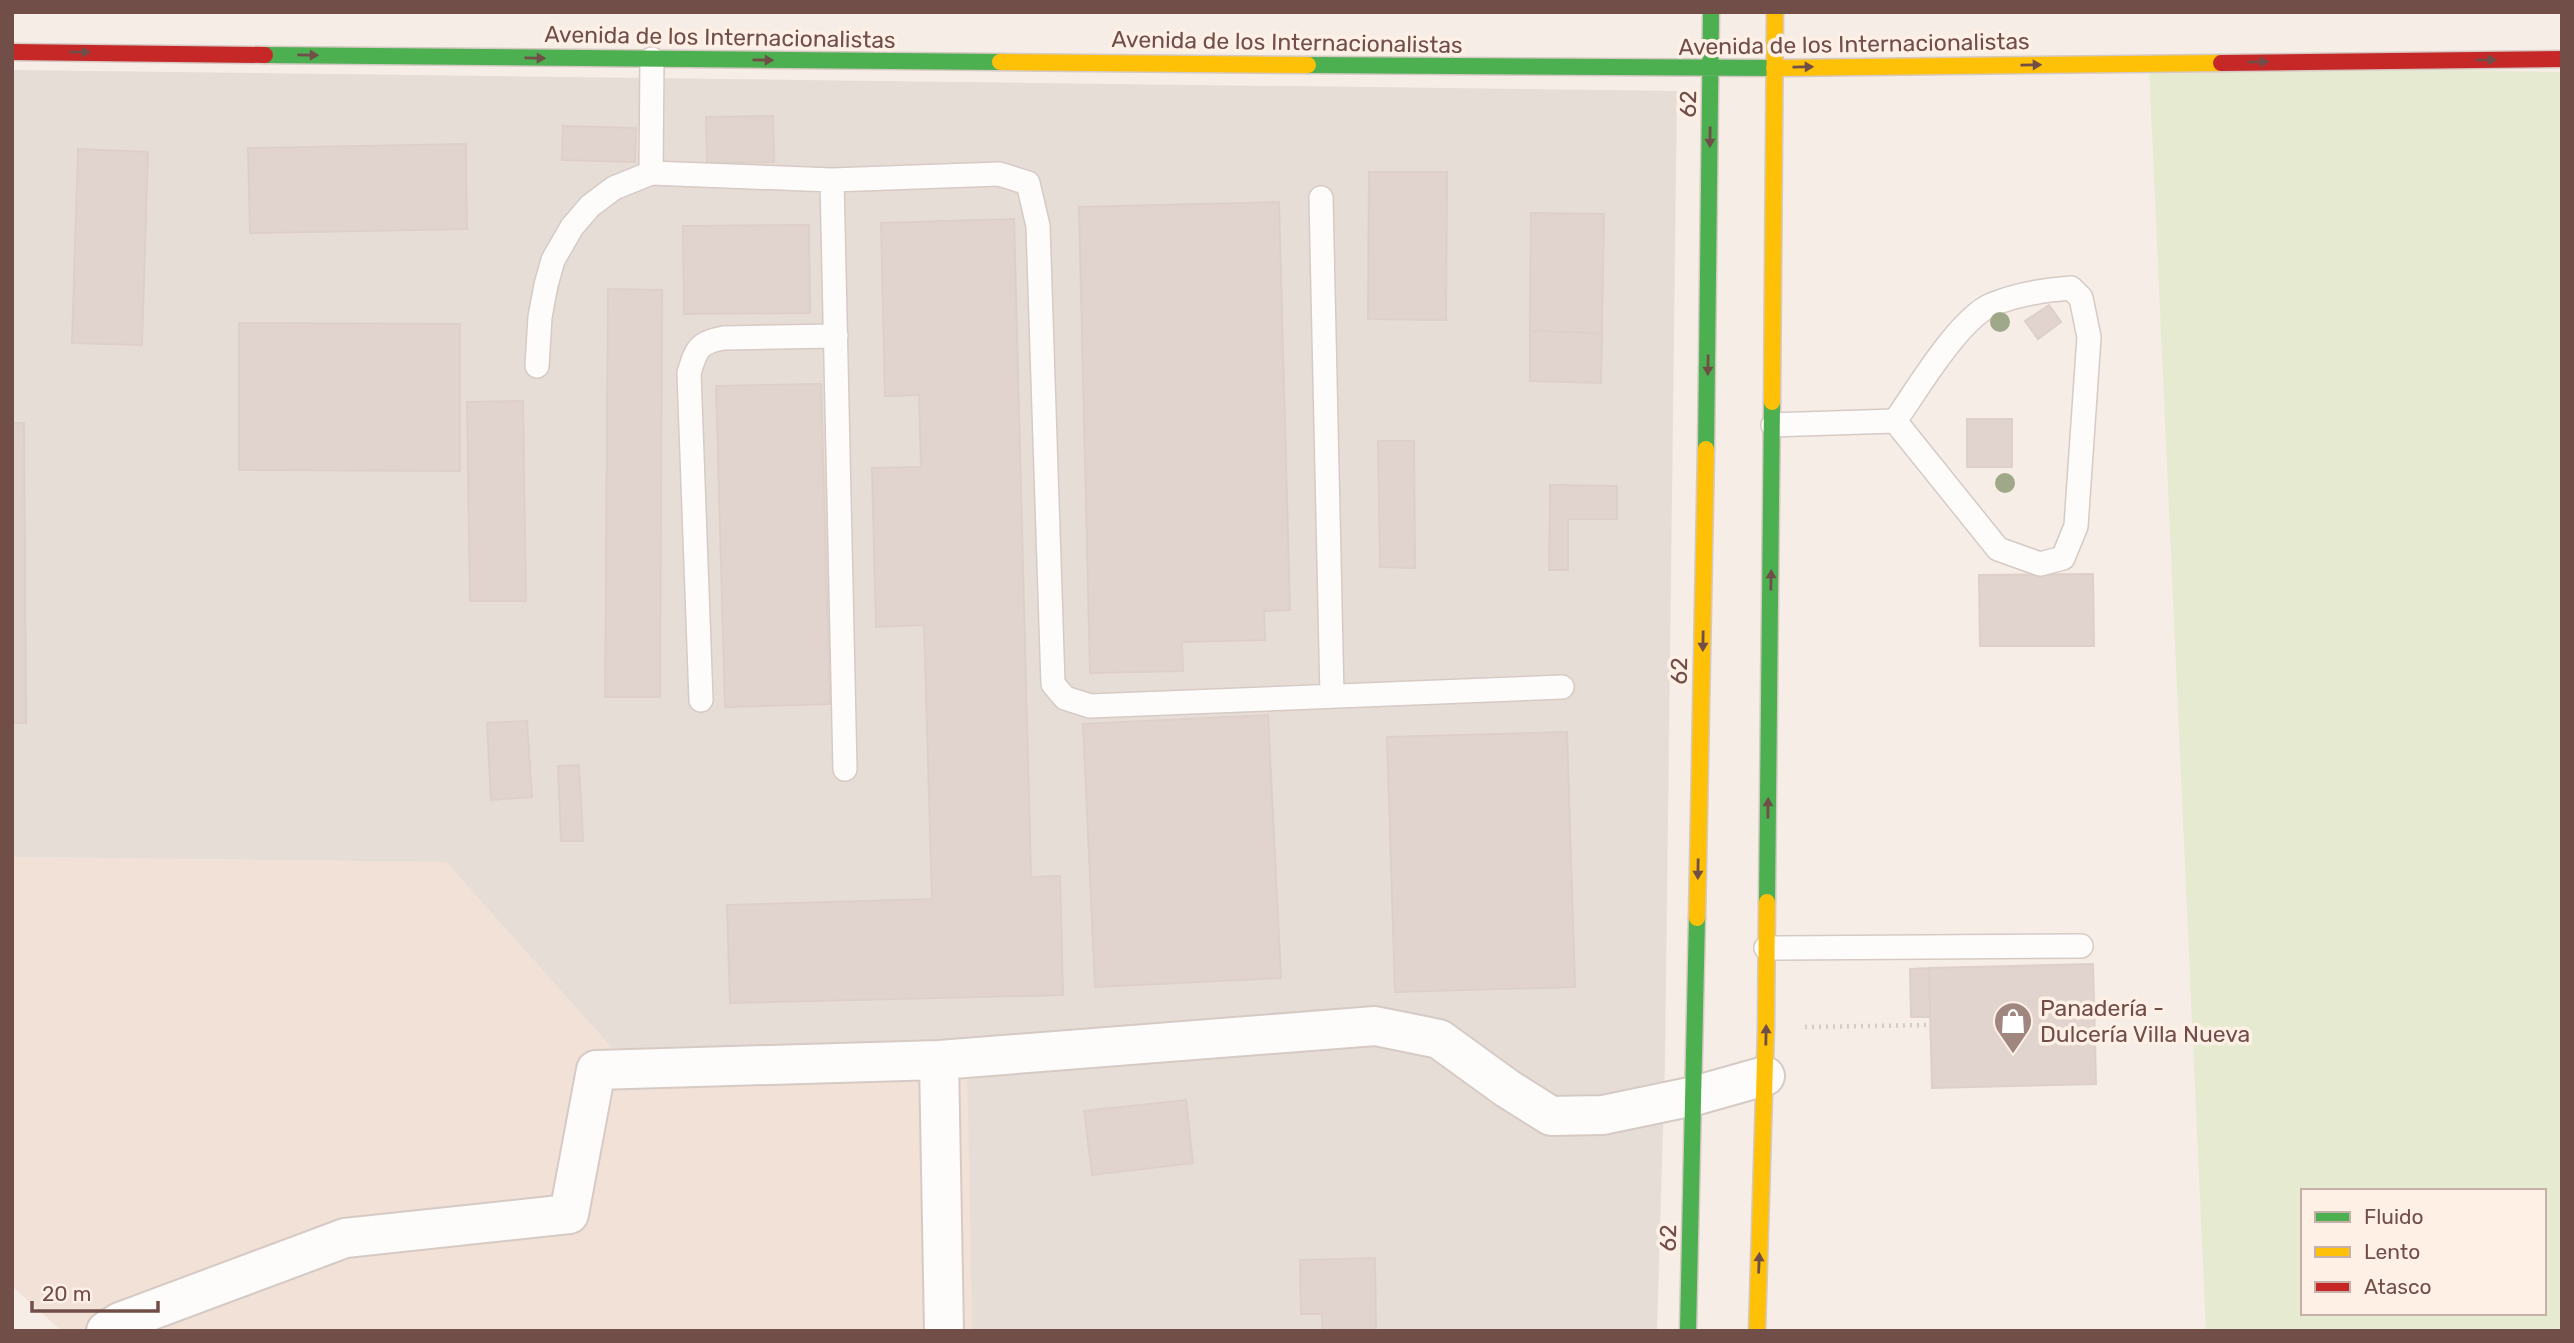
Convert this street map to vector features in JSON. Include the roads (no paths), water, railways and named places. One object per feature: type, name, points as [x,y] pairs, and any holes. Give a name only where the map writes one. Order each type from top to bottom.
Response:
[{"type":"main road","name":"62","points":[[1688,1331],[1708,379],[1711,12]]},
{"type":"main road","points":[[1758,1331],[1766,1028],[1775,12]]},
{"type":"main road","name":"Avenida de los Internacionalistas","points":[[12,52],[1711,69],[2562,59]]},
{"type":"street","points":[[106,1331],[120,1322],[345,1238],[569,1214],[596,1070],[939,1060],[1375,1026],[1439,1039],[1508,1089],[1551,1116],[1603,1115],[1694,1096],[1765,1076]]},
{"type":"street","points":[[939,1060],[944,1331]]},
{"type":"lane","points":[[651,173],[652,59]]},
{"type":"lane","points":[[537,366],[540,317],[546,285],[553,260],[572,227],[590,205],[614,188],[651,173],[832,180],[999,174],[1028,183],[1038,226],[1053,684],[1065,698],[1090,706],[1562,687]]},
{"type":"lane","points":[[832,180],[845,769]]},
{"type":"lane","points":[[1321,198],[1332,696]]},
{"type":"lane","points":[[2071,288],[2081,298],[2089,337],[2076,526],[2063,558],[2040,564],[1998,550],[1895,421],[1955,335],[1989,306],[2036,290],[2071,288]]},
{"type":"lane","points":[[701,700],[689,373],[696,352],[707,341],[724,338],[835,336]]},
{"type":"lane","points":[[1773,425],[1895,421]]},
{"type":"lane","points":[[1766,948],[2081,946]]},
{"type":"place","name":"Panadería - Dulcería Villa Nueva","points":[[2013,1055]]}]
